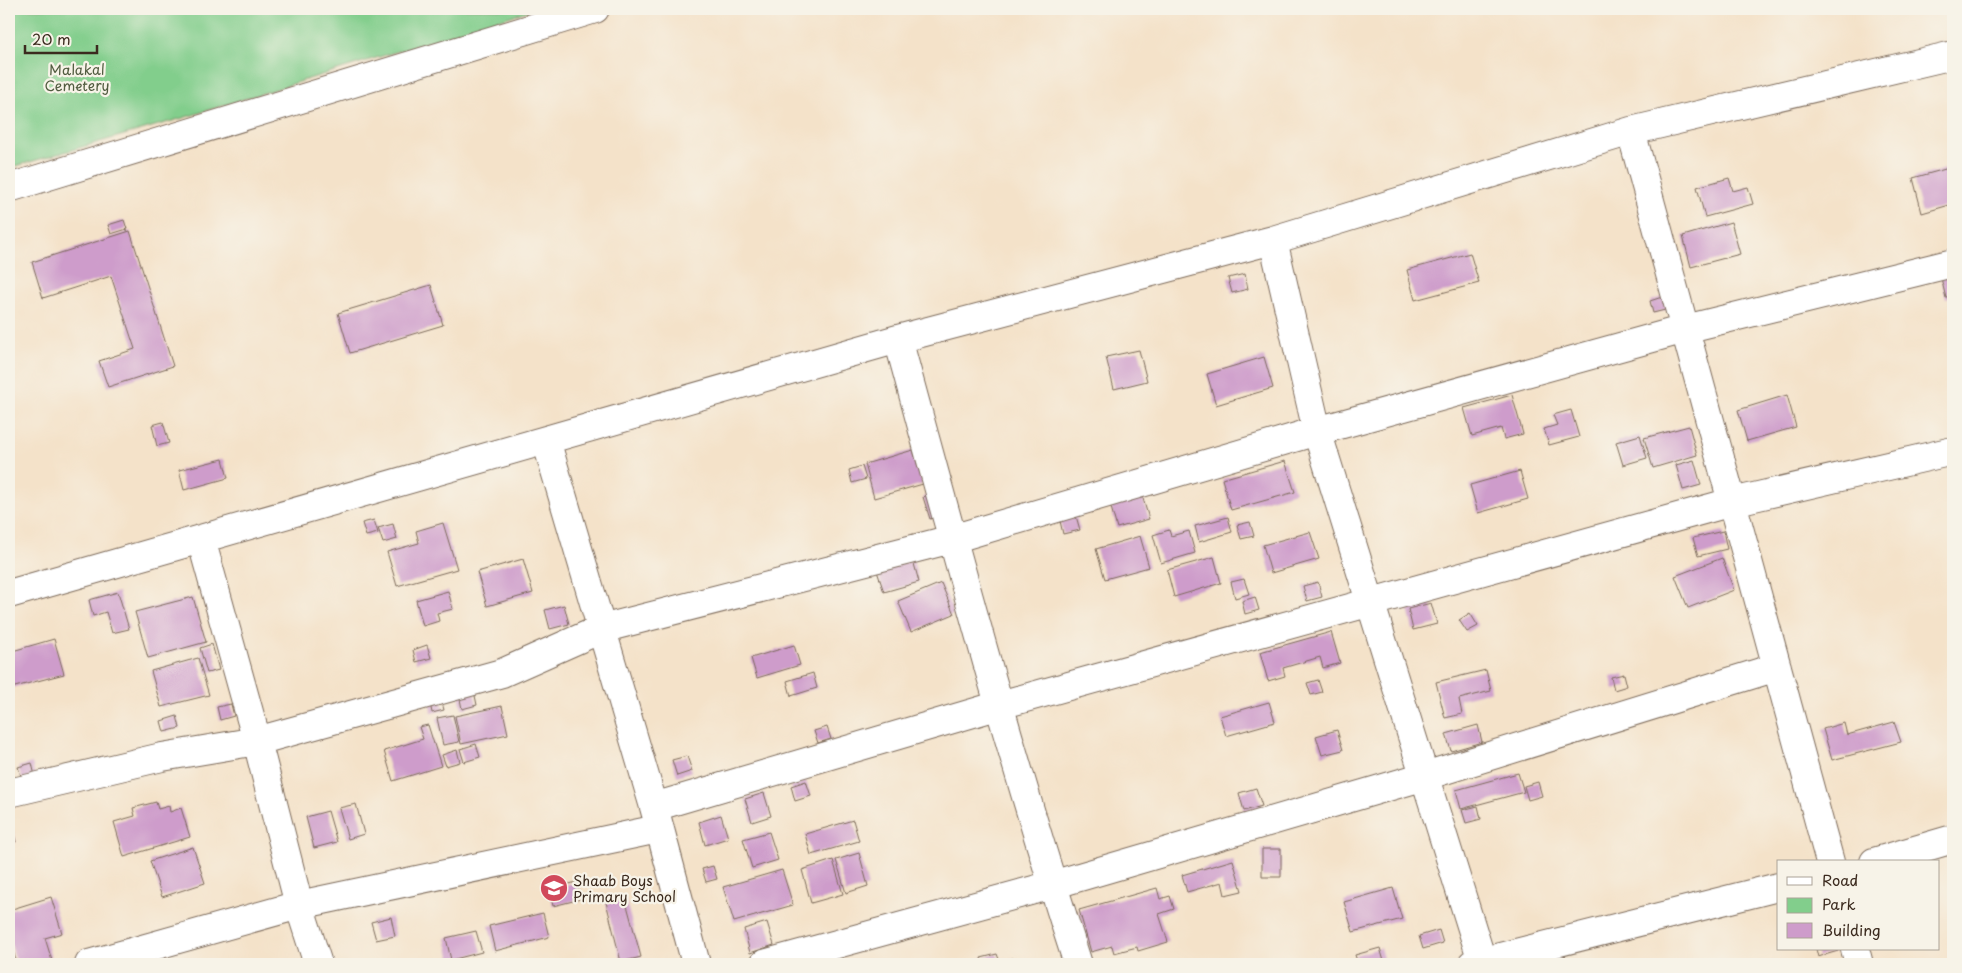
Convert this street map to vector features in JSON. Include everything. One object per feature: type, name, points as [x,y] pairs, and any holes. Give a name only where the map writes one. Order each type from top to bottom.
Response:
[{"type":"street","points":[[9,188],[595,9]]},
{"type":"street","points":[[9,594],[898,339],[1273,240],[1630,131],[1953,55]]},
{"type":"street","points":[[1630,131],[1829,860]]},
{"type":"street","points":[[1273,240],[1318,431],[1425,776],[1479,963],[1777,887]]},
{"type":"street","points":[[9,793],[162,757],[257,741],[502,673],[602,629],[952,539],[1318,431],[1685,329],[1953,263]]},
{"type":"street","points":[[898,339],[952,539],[1052,885],[1078,964]]},
{"type":"street","points":[[546,440],[602,629],[696,964]]},
{"type":"street","points":[[89,964],[299,905],[656,818],[1000,705],[1732,502],[1953,451]]},
{"type":"street","points":[[201,539],[257,741],[299,905],[318,964]]},
{"type":"street","points":[[764,964],[1052,885],[1425,776],[1777,668]]},
{"type":"street","points":[[1881,860],[1953,839]]},
{"type":"street","points":[[1855,950],[1859,964]]},
{"type":"green space","name":"Malakal Cemetery","points":[[9,9],[534,9],[183,118],[9,168]]},
{"type":"building","points":[[1949,168],[1953,178],[1953,204],[1922,213],[1913,178]]},
{"type":"building","points":[[1729,178],[1733,191],[1748,187],[1753,204],[1705,217],[1697,187]]},
{"type":"building","points":[[124,220],[127,229],[111,234],[108,225]]},
{"type":"building","points":[[1731,222],[1740,254],[1691,267],[1683,236]]},
{"type":"building","points":[[130,231],[173,366],[108,387],[99,361],[135,349],[111,276],[43,298],[32,262]]},
{"type":"building","points":[[1470,253],[1479,283],[1415,300],[1407,270]]},
{"type":"building","points":[[1245,274],[1248,289],[1232,293],[1228,278]]},
{"type":"building","points":[[1953,275],[1953,296],[1946,298],[1941,278]]},
{"type":"building","points":[[431,285],[443,325],[350,353],[338,313]]},
{"type":"building","points":[[1665,296],[1669,309],[1653,313],[1650,301]]},
{"type":"building","points":[[1139,350],[1147,381],[1114,389],[1106,357]]},
{"type":"building","points":[[1264,357],[1273,388],[1216,405],[1207,374]]},
{"type":"building","points":[[1512,395],[1523,434],[1504,439],[1501,428],[1472,436],[1464,408]]},
{"type":"building","points":[[1787,395],[1796,427],[1747,441],[1738,410]]},
{"type":"building","points":[[1571,410],[1579,437],[1549,445],[1544,429],[1557,425],[1553,415]]},
{"type":"building","points":[[163,422],[169,443],[157,446],[152,425]]},
{"type":"building","points":[[1689,426],[1697,455],[1653,468],[1644,438]]},
{"type":"building","points":[[1640,435],[1647,458],[1623,465],[1616,442]]},
{"type":"building","points":[[913,450],[923,484],[874,498],[865,464]]},
{"type":"building","points":[[223,459],[228,478],[184,490],[179,470]]},
{"type":"building","points":[[1694,460],[1701,485],[1683,490],[1676,465]]},
{"type":"building","points":[[1285,461],[1295,492],[1231,510],[1222,479]]},
{"type":"building","points":[[862,466],[866,479],[852,483],[849,470]]},
{"type":"building","points":[[1520,471],[1528,499],[1478,513],[1470,485]]},
{"type":"building","points":[[936,492],[943,515],[930,519],[923,497]]},
{"type":"building","points":[[1142,495],[1149,519],[1117,528],[1110,504]]},
{"type":"building","points":[[1076,516],[1080,530],[1063,534],[1060,521]]},
{"type":"building","points":[[1228,517],[1232,532],[1199,542],[1195,526]]},
{"type":"building","points":[[374,520],[378,533],[366,536],[362,523]]},
{"type":"building","points":[[1250,522],[1254,536],[1241,539],[1237,525]]},
{"type":"building","points":[[443,523],[457,569],[397,586],[387,552],[419,543],[416,531]]},
{"type":"building","points":[[393,524],[397,539],[383,543],[378,528]]},
{"type":"building","points":[[1169,530],[1171,536],[1189,531],[1195,553],[1161,563],[1153,535]]},
{"type":"building","points":[[1723,531],[1727,549],[1698,556],[1693,538]]},
{"type":"building","points":[[1310,532],[1319,559],[1271,573],[1263,545]]},
{"type":"building","points":[[1140,536],[1149,567],[1105,579],[1096,549]]},
{"type":"building","points":[[1214,557],[1221,583],[1174,597],[1167,570]]},
{"type":"building","points":[[1722,558],[1734,590],[1688,608],[1675,576]]},
{"type":"building","points":[[523,559],[533,593],[487,606],[477,572]]},
{"type":"building","points":[[913,560],[919,582],[884,592],[877,571]]},
{"type":"building","points":[[1244,579],[1249,594],[1235,598],[1231,582]]},
{"type":"building","points":[[1318,582],[1322,597],[1307,601],[1303,586]]},
{"type":"building","points":[[941,583],[954,614],[911,632],[898,601]]},
{"type":"building","points":[[448,591],[453,609],[437,613],[439,621],[423,626],[416,600]]},
{"type":"building","points":[[118,592],[129,629],[112,633],[106,612],[93,616],[89,600]]},
{"type":"building","points":[[193,597],[206,642],[148,658],[135,612]]},
{"type":"building","points":[[1255,597],[1259,610],[1245,614],[1242,601]]},
{"type":"building","points":[[1431,603],[1437,624],[1413,630],[1408,609]]},
{"type":"building","points":[[564,605],[569,624],[550,629],[545,610]]},
{"type":"building","points":[[1470,613],[1478,626],[1467,632],[1459,620]]},
{"type":"building","points":[[1331,632],[1340,663],[1323,668],[1320,657],[1283,668],[1285,676],[1268,681],[1260,652]]},
{"type":"building","points":[[54,639],[64,674],[11,688],[9,681],[9,652]]},
{"type":"building","points":[[212,644],[219,670],[207,673],[200,648]]},
{"type":"building","points":[[427,645],[431,658],[416,662],[413,650]]},
{"type":"building","points":[[794,645],[800,665],[757,678],[751,658]]},
{"type":"building","points":[[198,658],[209,695],[161,707],[151,671]]},
{"type":"building","points":[[1486,670],[1491,691],[1459,699],[1462,714],[1445,718],[1436,682]]},
{"type":"building","points":[[813,673],[817,688],[791,696],[787,681]]},
{"type":"building","points":[[1624,674],[1627,686],[1614,690],[1611,677]]},
{"type":"building","points":[[1318,680],[1322,692],[1311,695],[1307,683]]},
{"type":"building","points":[[474,691],[477,705],[462,709],[459,694]]},
{"type":"building","points":[[440,695],[444,710],[432,713],[429,698]]},
{"type":"building","points":[[1269,702],[1275,722],[1226,736],[1220,716]]},
{"type":"building","points":[[231,704],[234,716],[220,720],[217,707]]},
{"type":"building","points":[[502,706],[508,734],[461,744],[455,716]]},
{"type":"building","points":[[453,715],[459,742],[443,745],[437,718]]},
{"type":"building","points":[[177,716],[180,728],[164,732],[161,721]]},
{"type":"building","points":[[1894,722],[1901,742],[1832,760],[1823,729],[1844,723],[1847,735]]},
{"type":"building","points":[[428,725],[441,766],[393,781],[384,751],[423,739],[419,727]]},
{"type":"building","points":[[1478,725],[1482,742],[1451,751],[1446,734]]},
{"type":"building","points":[[827,727],[831,739],[818,743],[814,731]]},
{"type":"building","points":[[1337,730],[1343,750],[1322,755],[1316,736]]},
{"type":"building","points":[[476,744],[480,757],[464,762],[460,749]]},
{"type":"building","points":[[457,750],[460,762],[446,766],[442,755]]},
{"type":"building","points":[[687,756],[692,771],[677,776],[672,760]]},
{"type":"building","points":[[32,763],[35,776],[22,779],[18,767]]},
{"type":"building","points":[[1518,773],[1524,792],[1461,809],[1456,790]]},
{"type":"building","points":[[806,781],[811,796],[795,801],[791,786]]},
{"type":"building","points":[[1538,782],[1542,796],[1528,800],[1524,786]]},
{"type":"building","points":[[1256,788],[1262,806],[1244,811],[1239,793]]},
{"type":"building","points":[[764,793],[771,816],[752,822],[745,799]]},
{"type":"building","points":[[156,802],[158,809],[169,806],[170,812],[181,808],[190,837],[124,857],[114,822],[135,816],[133,808]]},
{"type":"building","points":[[356,804],[364,834],[348,839],[339,808]]},
{"type":"building","points":[[1478,806],[1481,819],[1466,823],[1462,810]]},
{"type":"building","points":[[328,811],[337,842],[314,848],[306,817]]},
{"type":"building","points":[[9,814],[16,842],[9,843]]},
{"type":"building","points":[[721,815],[728,838],[705,845],[699,822]]},
{"type":"building","points":[[853,820],[859,841],[811,855],[805,834]]},
{"type":"building","points":[[769,832],[778,860],[752,868],[743,839]]},
{"type":"building","points":[[193,847],[205,883],[162,897],[150,861]]},
{"type":"building","points":[[1262,849],[1281,849],[1281,877],[1262,877]]},
{"type":"building","points":[[859,853],[868,886],[846,893],[836,860]]},
{"type":"building","points":[[833,860],[843,894],[811,903],[802,870]]},
{"type":"building","points":[[1233,860],[1242,891],[1225,895],[1222,882],[1187,892],[1182,875]]},
{"type":"building","points":[[713,866],[717,879],[706,882],[702,869]]},
{"type":"building","points":[[782,870],[793,905],[734,922],[723,887]]},
{"type":"building","points":[[577,882],[581,899],[553,906],[549,889]]},
{"type":"building","points":[[1157,888],[1160,899],[1170,896],[1174,909],[1159,914],[1168,942],[1138,951],[1137,947],[1114,953],[1112,946],[1091,952],[1079,910]]},
{"type":"building","points":[[1393,888],[1402,919],[1353,932],[1344,902]]},
{"type":"building","points":[[51,897],[62,933],[45,938],[53,964],[17,964],[9,938],[9,910]]},
{"type":"building","points":[[625,898],[641,957],[621,962],[606,902]]},
{"type":"building","points":[[543,913],[549,937],[495,951],[489,926]]},
{"type":"building","points":[[391,917],[395,936],[376,940],[371,922]]},
{"type":"building","points":[[767,922],[774,945],[750,953],[744,929]]},
{"type":"building","points":[[1439,930],[1443,943],[1423,949],[1419,936]]},
{"type":"building","points":[[476,931],[482,952],[451,960],[446,938]]},
{"type":"building","points":[[1380,948],[1384,961],[1374,964],[1358,964],[1355,955]]},
{"type":"building","points":[[1816,950],[1838,951],[1818,957]]},
{"type":"building","points":[[997,954],[1000,962],[1013,958],[1015,964],[983,964],[981,958]]},
{"type":"place","name":"Shaab Boys Primary School","points":[[554,888]]}]
